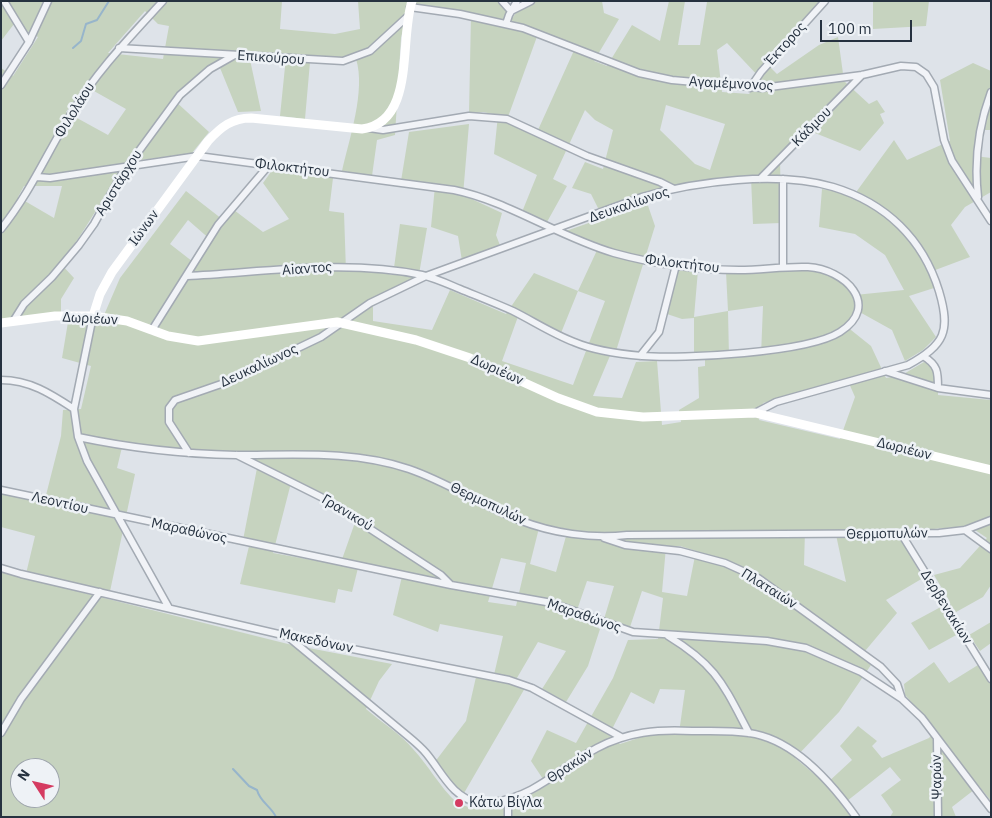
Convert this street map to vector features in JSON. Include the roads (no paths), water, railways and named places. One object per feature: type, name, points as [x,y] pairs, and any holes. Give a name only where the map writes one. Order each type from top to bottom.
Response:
[{"type":"street","points":[[4,1],[30,42]]},
{"type":"street","points":[[1,85],[30,42],[48,1]]},
{"type":"street","name":"Φιλολάου","points":[[1,229],[38,177],[71,114],[119,48],[163,1]]},
{"type":"street","points":[[502,1],[511,11]]},
{"type":"street","points":[[506,24],[517,1]]},
{"type":"street","points":[[511,11],[531,1]]},
{"type":"street","name":"Έκτορος","points":[[750,88],[761,72],[825,1]]},
{"type":"street","points":[[369,128],[386,118],[398,101],[407,17],[411,4]]},
{"type":"street","name":"Αγαμέμνονος","points":[[411,4],[506,24],[545,36],[644,74],[672,80],[750,88],[771,88],[862,75],[907,66],[916,67],[926,74],[934,87],[950,158],[991,221]]},
{"type":"street","name":"Επικούρου","points":[[119,48],[336,62],[349,60],[370,51],[407,17]]},
{"type":"street","name":"Αριστάρχου","points":[[14,320],[24,304],[52,277],[79,245],[128,166],[185,90],[210,69],[233,56]]},
{"type":"street","name":"Κάδμου","points":[[760,179],[862,75]]},
{"type":"street","points":[[978,199],[976,169],[978,141],[991,92]]},
{"type":"street","points":[[369,128],[383,130],[476,116],[508,119],[587,156],[660,182],[674,189]]},
{"type":"street","name":"Ιώνων","points":[[169,608],[87,460],[78,437],[74,409],[93,316],[100,294],[112,272],[220,129],[237,119],[251,118],[350,129],[369,128]]},
{"type":"street","name":"Φιλοκτήτου","points":[[38,177],[50,178],[198,156],[461,191],[482,197],[554,231],[645,261],[728,270],[783,267],[821,269],[844,279],[858,298],[856,314],[850,323],[827,338],[783,348],[666,357],[640,356],[602,350],[576,343],[494,303],[426,276]]},
{"type":"street","points":[[152,330],[218,224],[269,165]]},
{"type":"street","name":"Δευκαλίωνος","points":[[189,453],[169,422],[169,408],[175,400],[227,382],[321,336],[370,303],[426,276],[554,231],[642,197],[674,189],[760,179],[783,180],[826,185],[863,199],[893,219],[918,245],[933,272],[946,320],[942,337],[923,356],[908,365],[776,402],[755,413]]},
{"type":"street","points":[[783,180],[783,267]]},
{"type":"street","points":[[640,356],[659,332],[676,265]]},
{"type":"street","name":"Aiαντος","points":[[187,276],[336,267],[426,276]]},
{"type":"street","name":"Δωριέων","points":[[1,323],[14,320],[93,316],[127,321],[175,338],[202,341],[325,323],[342,323],[416,340],[470,358],[558,398],[597,412],[644,417],[755,413],[991,470]]},
{"type":"street","points":[[923,356],[932,361],[938,370],[938,388]]},
{"type":"street","points":[[884,371],[938,388],[991,395]]},
{"type":"street","points":[[1,380],[22,382],[39,388],[74,409]]},
{"type":"street","name":"Θερμοπυλών","points":[[78,437],[119,445],[189,453],[347,456],[390,463],[430,477],[520,520],[578,535],[602,537],[627,535],[902,535],[966,530],[991,520]]},
{"type":"street","name":"Γρανικού","points":[[236,454],[321,497],[441,575],[451,585]]},
{"type":"street","name":"Λεοντίου","points":[[1,490],[119,517]]},
{"type":"street","name":"Μαραθώνος","points":[[119,517],[451,585],[560,604],[623,630],[767,642],[806,648],[861,672],[902,699],[937,737],[991,809]]},
{"type":"street","points":[[966,530],[991,550]]},
{"type":"street","name":"Δερβενακίων","points":[[902,535],[991,679]]},
{"type":"street","name":"Πλαταιών","points":[[602,537],[625,545],[680,551],[726,564],[758,578],[881,667],[897,684],[902,699]]},
{"type":"street","name":"Μακεδόνων","points":[[1,568],[287,636],[509,680],[532,688],[621,737]]},
{"type":"street","points":[[1,733],[21,699],[100,592]]},
{"type":"street","points":[[667,635],[712,668],[749,733]]},
{"type":"street","name":"Θρακών","points":[[287,636],[410,737],[426,753],[462,797],[481,804],[522,796],[597,748],[621,737],[650,731],[672,730],[749,733],[775,742],[812,766],[856,817]]},
{"type":"street","name":"Ψαρών","points":[[937,737],[938,817]]},
{"type":"street","points":[[508,800],[508,817]]},
{"type":"waterway","points":[[73,48],[81,41],[86,24],[97,20],[109,1]]},
{"type":"waterway","points":[[233,769],[249,786],[257,790],[276,817]]},
{"type":"place","name":"Κάτω Βίγλα","points":[[459,803]]}]
